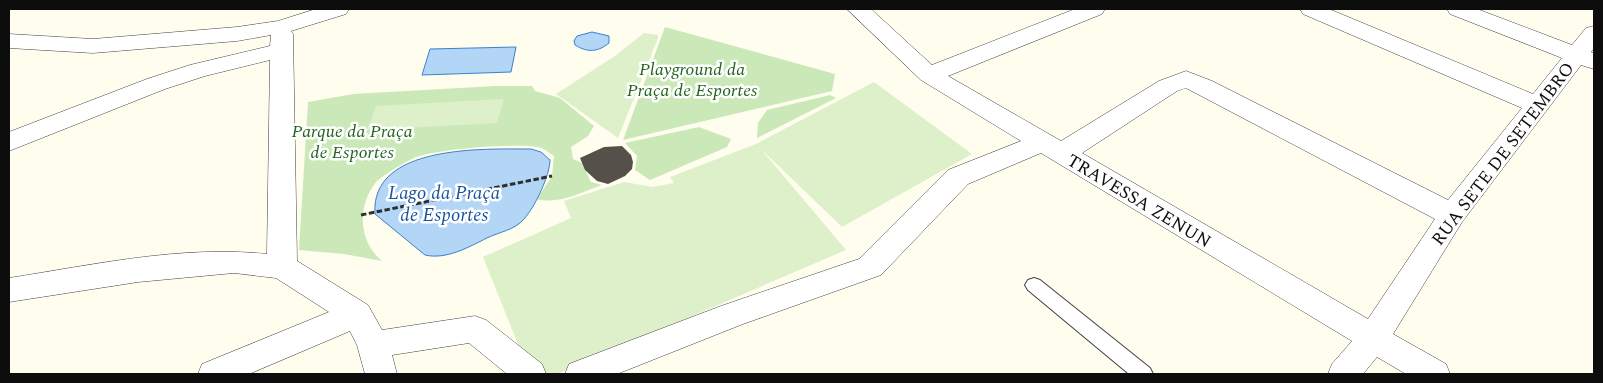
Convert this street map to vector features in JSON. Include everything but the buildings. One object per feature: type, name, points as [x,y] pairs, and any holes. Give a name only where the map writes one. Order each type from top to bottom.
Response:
[{"type":"street","points":[[9,142],[156,84],[282,38],[338,9]]},
{"type":"street","name":"TRAVESSA ZENUN","points":[[858,9],[930,75],[1372,340],[1434,374]]},
{"type":"street","points":[[930,75],[1094,9]]},
{"type":"street","points":[[1311,9],[1538,106]]},
{"type":"street","points":[[1458,9],[1586,59]]},
{"type":"street","name":"RUA SETE DE SETEMBRO","points":[[1344,374],[1372,340],[1452,215],[1538,106],[1586,59],[1594,33]]},
{"type":"street","points":[[9,41],[94,46],[237,34],[282,38]]},
{"type":"street","points":[[282,38],[282,267]]},
{"type":"street","points":[[581,374],[732,315],[870,267],[958,178],[1051,148],[1168,86],[1186,79],[1203,86],[1452,215]]},
{"type":"street","points":[[9,290],[138,270],[234,262],[282,267],[357,314],[377,360],[475,329],[530,374]]},
{"type":"street","points":[[214,374],[357,314]]},
{"type":"lane","points":[[1034,285],[1143,374]]},
{"type":"path","points":[[361,215],[552,176]]},
{"type":"green space","name":"Playground da Praça de Esportes","points":[[665,27],[835,74],[832,91],[623,140]]},
{"type":"green space","points":[[644,33],[658,35],[658,38],[618,138],[556,94],[615,56]]},
{"type":"green space","points":[[874,82],[972,154],[842,227],[761,149],[846,250],[557,374],[530,374],[483,257],[571,218],[564,201],[624,182],[653,187],[674,183],[670,177],[756,144]]},
{"type":"green space","name":"Parque da Praça de Esportes","points":[[495,86],[532,86],[535,91],[560,98],[594,126],[588,136],[571,147],[573,159],[582,163],[591,182],[602,185],[562,199],[537,199],[552,176],[554,156],[539,147],[473,148],[422,155],[403,163],[379,179],[370,191],[363,212],[363,223],[368,244],[382,261],[344,254],[299,250],[308,102],[353,94]]},
{"type":"green space","points":[[830,95],[836,98],[757,138],[758,123],[767,110]]},
{"type":"green space","points":[[504,99],[497,123],[367,130],[376,106]]},
{"type":"green space","points":[[699,127],[731,139],[727,147],[650,180],[635,170],[637,156],[625,143]]},
{"type":"water","points":[[592,32],[609,36],[609,43],[597,50],[584,49],[575,45],[574,41],[577,36]]},
{"type":"water","points":[[516,47],[511,72],[422,75],[430,49]]},
{"type":"water","name":"Lago da Praça de Esportes","points":[[531,149],[541,152],[550,160],[545,182],[528,214],[516,226],[465,249],[441,256],[425,255],[375,214],[378,191],[391,174],[410,163],[434,155],[460,151]]}]
